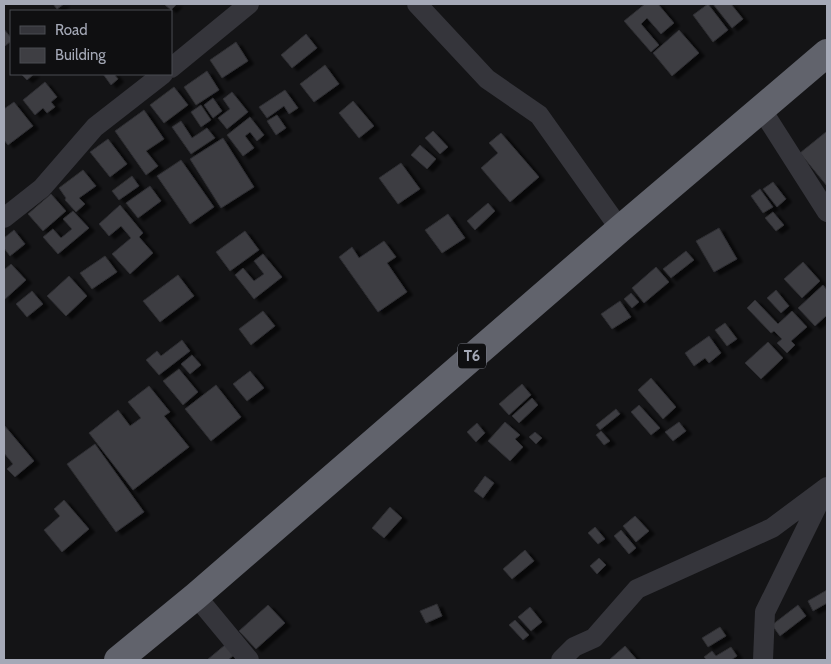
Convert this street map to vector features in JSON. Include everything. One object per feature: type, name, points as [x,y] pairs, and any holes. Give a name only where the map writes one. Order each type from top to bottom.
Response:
[{"type":"highway","name":"T6","points":[[118,660],[196,596],[620,229],[827,53]]},
{"type":"street","points":[[172,67],[250,4]]},
{"type":"street","points":[[417,4],[487,79],[539,114],[620,229]]},
{"type":"street","points":[[4,218],[42,188],[95,127],[162,75]]},
{"type":"street","points":[[762,110],[827,212]]},
{"type":"street","points":[[561,660],[574,647],[594,638],[637,589],[772,528],[827,486]]},
{"type":"street","points":[[763,660],[765,612],[827,486]]},
{"type":"street","points":[[196,596],[249,660]]},
{"type":"building","points":[[53,4],[64,4],[57,9]]},
{"type":"building","points":[[164,4],[177,4],[171,10]]},
{"type":"building","points":[[645,4],[658,4],[674,23],[661,34],[647,18],[641,24],[659,45],[651,52],[624,21]]},
{"type":"building","points":[[708,4],[728,30],[713,42],[693,15]]},
{"type":"building","points":[[713,4],[731,4],[743,19],[732,28]]},
{"type":"building","points":[[4,29],[10,37],[10,42],[5,46]]},
{"type":"building","points":[[679,30],[699,53],[672,76],[653,53]]},
{"type":"building","points":[[306,34],[317,48],[292,68],[281,55]]},
{"type":"building","points":[[236,42],[248,61],[222,78],[210,60]]},
{"type":"building","points":[[325,65],[339,84],[314,102],[300,84]]},
{"type":"building","points":[[207,71],[219,90],[196,105],[184,87]]},
{"type":"building","points":[[22,75],[33,75],[27,80]]},
{"type":"building","points":[[104,75],[115,75],[118,79],[111,85]]},
{"type":"building","points":[[45,82],[57,97],[51,102],[55,107],[47,113],[43,108],[35,115],[23,100]]},
{"type":"building","points":[[174,87],[188,105],[164,123],[150,105]]},
{"type":"building","points":[[285,90],[298,108],[289,114],[284,106],[267,118],[259,107]]},
{"type":"building","points":[[232,92],[248,112],[227,129],[218,118],[230,109],[223,99]]},
{"type":"building","points":[[213,98],[222,111],[213,118],[204,105]]},
{"type":"building","points":[[353,101],[374,126],[359,138],[339,113]]},
{"type":"building","points":[[14,102],[33,126],[8,145],[4,140],[4,109]]},
{"type":"building","points":[[201,105],[211,120],[201,127],[191,112]]},
{"type":"building","points":[[144,110],[164,139],[146,151],[158,166],[146,175],[115,131]]},
{"type":"building","points":[[277,115],[286,128],[276,135],[267,121]]},
{"type":"building","points":[[250,117],[264,135],[257,141],[250,132],[245,136],[254,148],[243,156],[227,135]]},
{"type":"building","points":[[181,121],[192,138],[207,128],[215,138],[191,154],[172,127]]},
{"type":"building","points":[[433,131],[448,147],[440,154],[425,138]]},
{"type":"building","points":[[501,133],[539,177],[510,202],[481,168],[498,153],[489,143]]},
{"type":"building","points":[[827,133],[827,186],[800,153]]},
{"type":"building","points":[[223,138],[254,187],[221,208],[190,159]]},
{"type":"building","points":[[108,139],[127,164],[110,177],[90,152]]},
{"type":"building","points":[[420,145],[436,159],[427,169],[411,155]]},
{"type":"building","points":[[181,160],[214,207],[190,224],[157,176]]},
{"type":"building","points":[[401,163],[420,189],[398,204],[379,178]]},
{"type":"building","points":[[83,170],[96,186],[79,198],[85,204],[76,212],[65,200],[66,198],[59,188]]},
{"type":"building","points":[[132,176],[139,186],[119,200],[112,191]]},
{"type":"building","points":[[773,182],[786,199],[777,207],[763,189]]},
{"type":"building","points":[[150,186],[161,201],[138,218],[126,203]]},
{"type":"building","points":[[760,189],[773,207],[763,213],[751,196]]},
{"type":"building","points":[[51,194],[66,211],[43,231],[28,214]]},
{"type":"building","points":[[488,203],[495,211],[475,230],[467,221]]},
{"type":"building","points":[[120,205],[143,233],[139,237],[153,253],[130,274],[112,254],[131,238],[121,226],[109,236],[99,224]]},
{"type":"building","points":[[73,211],[89,228],[58,254],[43,237],[53,229],[61,238],[72,229],[63,219]]},
{"type":"building","points":[[773,212],[784,225],[776,231],[765,218]]},
{"type":"building","points":[[448,214],[465,238],[442,253],[425,230]]},
{"type":"building","points":[[719,228],[737,259],[714,272],[696,241]]},
{"type":"building","points":[[14,230],[25,244],[10,256],[4,248],[4,238]]},
{"type":"building","points":[[245,231],[259,250],[230,271],[216,252]]},
{"type":"building","points":[[384,241],[396,257],[387,263],[407,292],[378,312],[339,257],[352,247],[359,258]]},
{"type":"building","points":[[686,251],[694,260],[671,278],[663,269]]},
{"type":"building","points":[[263,254],[282,277],[254,299],[235,275],[243,268],[254,281],[264,274],[254,261]]},
{"type":"building","points":[[105,256],[117,272],[92,289],[80,273]]},
{"type":"building","points":[[803,262],[820,281],[802,298],[784,279]]},
{"type":"building","points":[[11,264],[26,280],[4,300],[4,270]]},
{"type":"building","points":[[656,267],[669,282],[644,303],[632,288]]},
{"type":"building","points":[[178,275],[194,296],[160,322],[143,301]]},
{"type":"building","points":[[69,276],[87,296],[66,316],[47,296]]},
{"type":"building","points":[[823,285],[827,290],[827,315],[815,326],[798,308]]},
{"type":"building","points":[[776,290],[789,306],[781,313],[767,298]]},
{"type":"building","points":[[32,291],[43,304],[27,317],[16,304]]},
{"type":"building","points":[[631,293],[639,302],[632,308],[624,299]]},
{"type":"building","points":[[755,300],[778,324],[792,311],[807,327],[791,341],[795,345],[787,353],[777,343],[782,339],[774,331],[771,333],[747,308]]},
{"type":"building","points":[[620,301],[631,317],[612,329],[601,314]]},
{"type":"building","points":[[263,311],[275,326],[251,345],[239,329]]},
{"type":"building","points":[[725,323],[737,339],[727,346],[715,330]]},
{"type":"building","points":[[709,336],[721,353],[709,363],[705,358],[694,366],[685,353]]},
{"type":"building","points":[[182,340],[190,351],[159,375],[146,360],[157,351],[161,356]]},
{"type":"building","points":[[768,342],[783,358],[761,379],[745,363]]},
{"type":"building","points":[[192,355],[201,365],[190,374],[181,364]]},
{"type":"building","points":[[179,369],[198,392],[183,405],[163,381]]},
{"type":"building","points":[[250,371],[264,388],[247,401],[233,384]]},
{"type":"building","points":[[651,378],[676,407],[663,419],[638,390]]},
{"type":"building","points":[[522,384],[531,395],[509,415],[499,404]]},
{"type":"building","points":[[216,385],[241,417],[211,441],[185,409]]},
{"type":"building","points":[[149,386],[170,412],[164,416],[189,447],[133,490],[89,433],[118,410],[130,426],[141,418],[128,402]]},
{"type":"building","points":[[532,398],[538,405],[519,423],[512,416]]},
{"type":"building","points":[[639,405],[660,428],[651,435],[631,412]]},
{"type":"building","points":[[616,409],[620,414],[600,430],[596,425]]},
{"type":"building","points":[[505,422],[520,435],[515,439],[523,447],[510,461],[488,441]]},
{"type":"building","points":[[679,422],[686,431],[673,441],[665,432]]},
{"type":"building","points":[[477,423],[485,433],[476,442],[467,432]]},
{"type":"building","points":[[4,425],[34,461],[15,477],[7,469],[13,464],[4,453]]},
{"type":"building","points":[[601,431],[610,441],[604,445],[596,435]]},
{"type":"building","points":[[535,432],[542,438],[536,444],[529,437]]},
{"type":"building","points":[[95,444],[144,512],[116,532],[67,464]]},
{"type":"building","points":[[485,476],[494,483],[483,498],[474,491]]},
{"type":"building","points":[[64,500],[89,529],[62,552],[44,530],[60,516],[54,509]]},
{"type":"building","points":[[390,507],[402,518],[384,538],[372,528]]},
{"type":"building","points":[[635,516],[649,531],[636,542],[623,526]]},
{"type":"building","points":[[595,527],[605,539],[598,544],[588,533]]},
{"type":"building","points":[[621,530],[636,548],[629,554],[614,536]]},
{"type":"building","points":[[525,550],[534,561],[512,579],[503,569]]},
{"type":"building","points":[[599,558],[606,565],[597,574],[590,566]]},
{"type":"building","points":[[827,590],[827,603],[813,611],[808,601]]},
{"type":"building","points":[[437,604],[442,616],[426,623],[420,611]]},
{"type":"building","points":[[268,605],[285,623],[256,649],[239,631]]},
{"type":"building","points":[[798,605],[806,616],[780,636],[772,625]]},
{"type":"building","points":[[530,607],[542,622],[531,631],[518,617]]},
{"type":"building","points":[[515,620],[529,635],[523,640],[509,625]]},
{"type":"building","points":[[720,627],[726,636],[708,647],[702,638]]},
{"type":"building","points":[[225,645],[234,655],[228,660],[207,660]]},
{"type":"building","points":[[625,646],[637,660],[609,660]]},
{"type":"building","points":[[731,647],[737,656],[731,660],[707,660],[704,657],[712,651],[716,656]]}]
